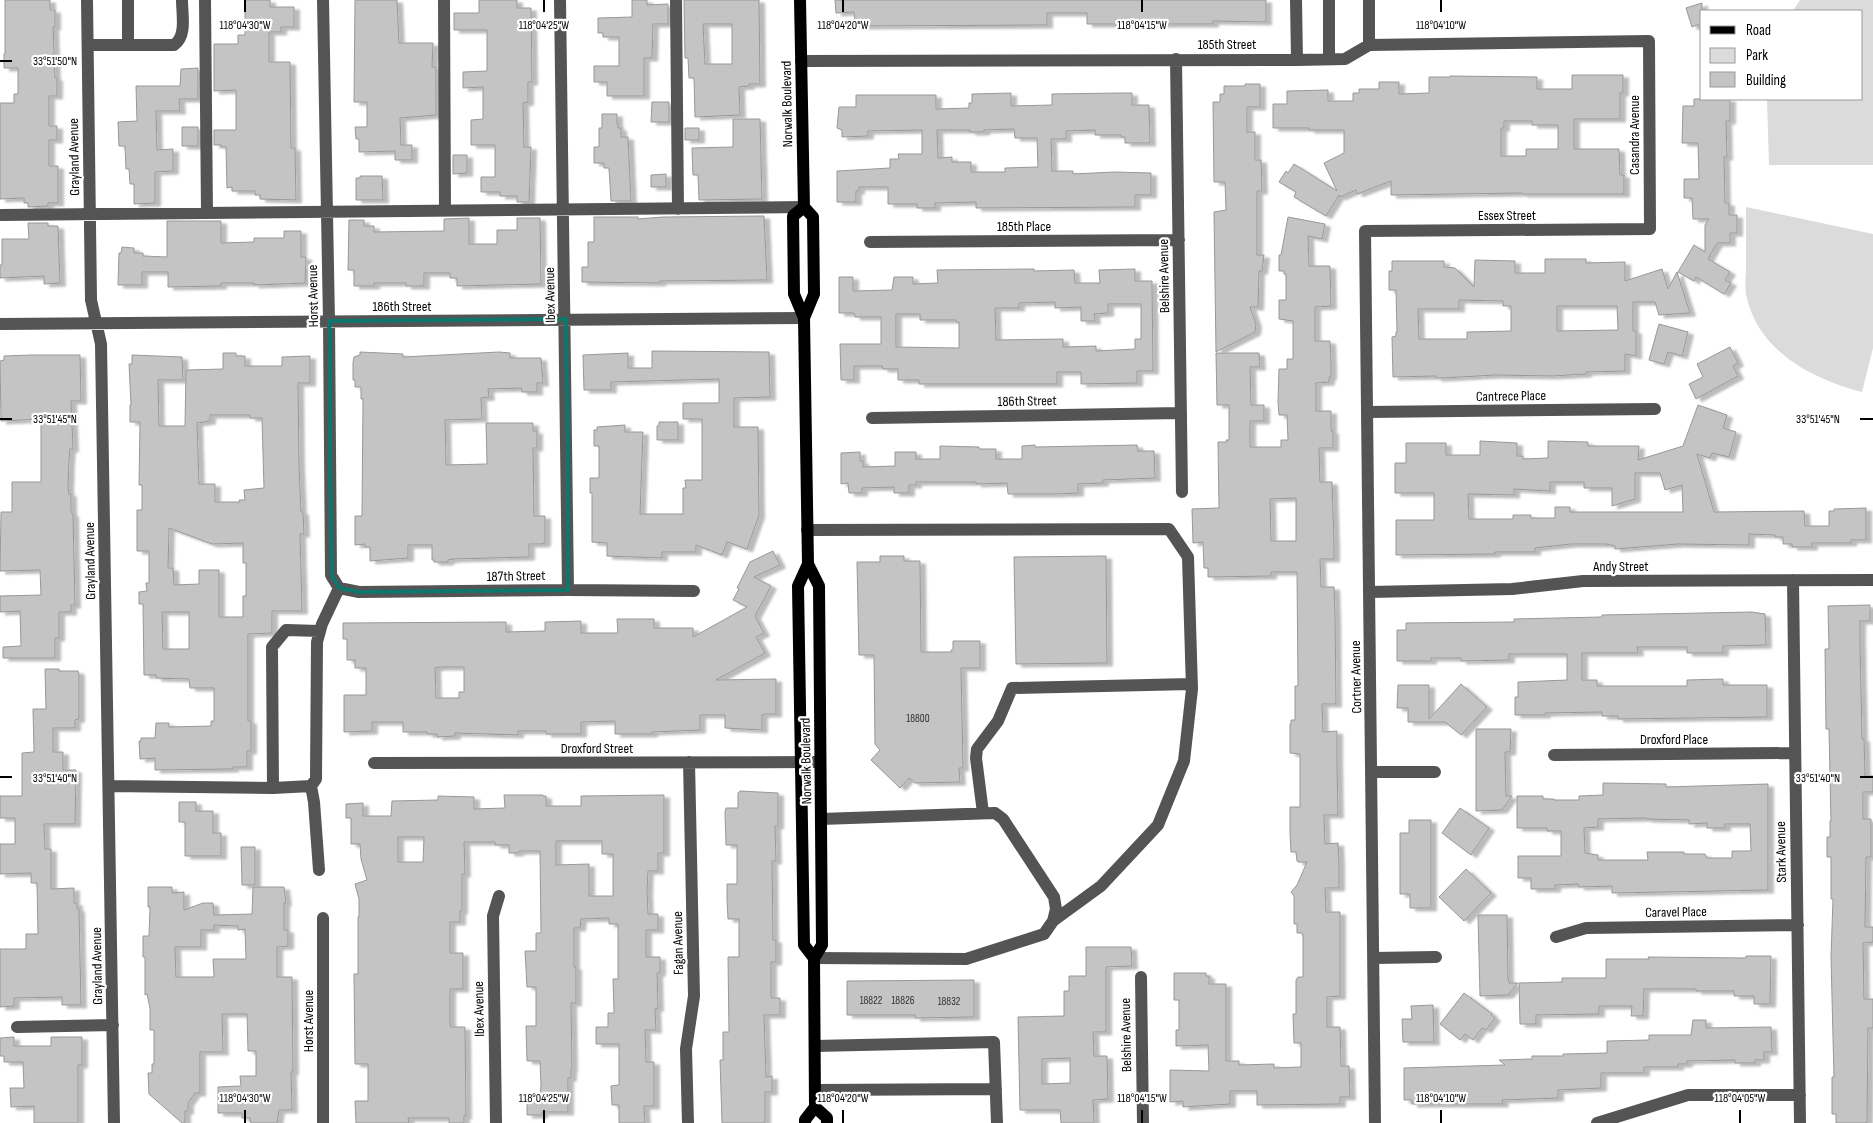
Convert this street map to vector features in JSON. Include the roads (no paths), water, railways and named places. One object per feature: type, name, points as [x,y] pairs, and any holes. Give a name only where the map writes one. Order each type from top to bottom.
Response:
[{"type":"main road","name":"Norwalk Boulevard","points":[[800,0],[804,207],[813,217],[814,294],[804,318]]},
{"type":"main road","name":"Norwalk Boulevard","points":[[804,207],[793,216],[794,294],[804,318],[808,564],[819,586],[822,945],[814,958],[815,1107]]},
{"type":"main road","name":"Norwalk Boulevard","points":[[808,564],[798,586],[800,762],[804,945],[814,958]]},
{"type":"main road","points":[[805,1123],[805,1120],[815,1107],[827,1118],[827,1123]]},
{"type":"street","name":"Grayland Avenue","points":[[87,0],[91,300],[101,344],[114,1123]]},
{"type":"street","points":[[128,0],[128,45]]},
{"type":"street","points":[[88,45],[174,45],[180,41],[182,35],[182,0]]},
{"type":"street","points":[[205,0],[207,213]]},
{"type":"street","name":"Horst Avenue","points":[[323,0],[329,321],[331,575],[339,588]]},
{"type":"street","points":[[444,0],[445,211]]},
{"type":"street","name":"Ibex Avenue","points":[[560,0],[566,320],[568,590]]},
{"type":"street","points":[[676,0],[678,208]]},
{"type":"street","points":[[1296,0],[1296,60]]},
{"type":"street","points":[[1329,0],[1330,59]]},
{"type":"street","points":[[1369,0],[1369,45]]},
{"type":"street","name":"185th Street","points":[[801,61],[1345,59],[1369,45],[1649,41]]},
{"type":"street","name":"Casandra Avenue","points":[[1649,41],[1650,229]]},
{"type":"street","name":"Belshire Avenue","points":[[1176,59],[1182,492]]},
{"type":"street","points":[[0,214],[804,207]]},
{"type":"street","name":"Essex Street","points":[[1365,231],[1650,229]]},
{"type":"street","name":"Cortner Avenue","points":[[1365,231],[1375,1123]]},
{"type":"street","name":"185th Place","points":[[870,242],[1179,240]]},
{"type":"street","name":"186th Street","points":[[0,324],[804,318]]},
{"type":"street","name":"Cantrece Place","points":[[1368,412],[1655,409]]},
{"type":"street","name":"186th Street","points":[[872,418],[1181,413]]},
{"type":"street","points":[[807,530],[1169,529],[1188,557],[1192,684],[1184,761],[1158,825],[1101,886],[1054,921],[1044,934],[966,959],[814,958]]},
{"type":"street","name":"Stark Avenue","points":[[1793,580],[1800,1123]]},
{"type":"street","name":"Andy Street","points":[[1370,592],[1512,589],[1583,581],[1873,580]]},
{"type":"street","points":[[319,870],[311,786],[316,779],[319,637],[322,624],[339,588]]},
{"type":"street","name":"187th Street","points":[[339,588],[358,592],[694,591]]},
{"type":"street","points":[[273,788],[272,647],[286,630],[319,637]]},
{"type":"street","points":[[983,813],[976,758],[977,749],[998,721],[1012,688],[1192,684]]},
{"type":"street","name":"Droxford Place","points":[[1554,754],[1795,753]]},
{"type":"street","name":"Fagan Avenue","points":[[688,1123],[686,1049],[694,996],[689,762]]},
{"type":"street","name":"Droxford Street","points":[[374,763],[820,762]]},
{"type":"street","points":[[1372,772],[1435,772]]},
{"type":"street","points":[[109,786],[273,788],[311,786]]},
{"type":"street","points":[[821,819],[995,813],[1003,819],[1054,897],[1056,909],[1054,921]]},
{"type":"street","name":"Ibex Avenue","points":[[496,1123],[493,916],[499,896]]},
{"type":"street","name":"Horst Avenue","points":[[323,918],[323,1123]]},
{"type":"street","name":"Caravel Place","points":[[1556,937],[1586,928],[1798,925]]},
{"type":"street","points":[[1374,958],[1436,957]]},
{"type":"street","name":"Belshire Avenue","points":[[1141,978],[1142,1123]]},
{"type":"street","points":[[17,1027],[113,1026]]},
{"type":"street","points":[[814,1046],[994,1042],[997,1123]]},
{"type":"street","points":[[815,1090],[996,1090]]},
{"type":"street","points":[[1597,1123],[1688,1095],[1800,1095]]}]
